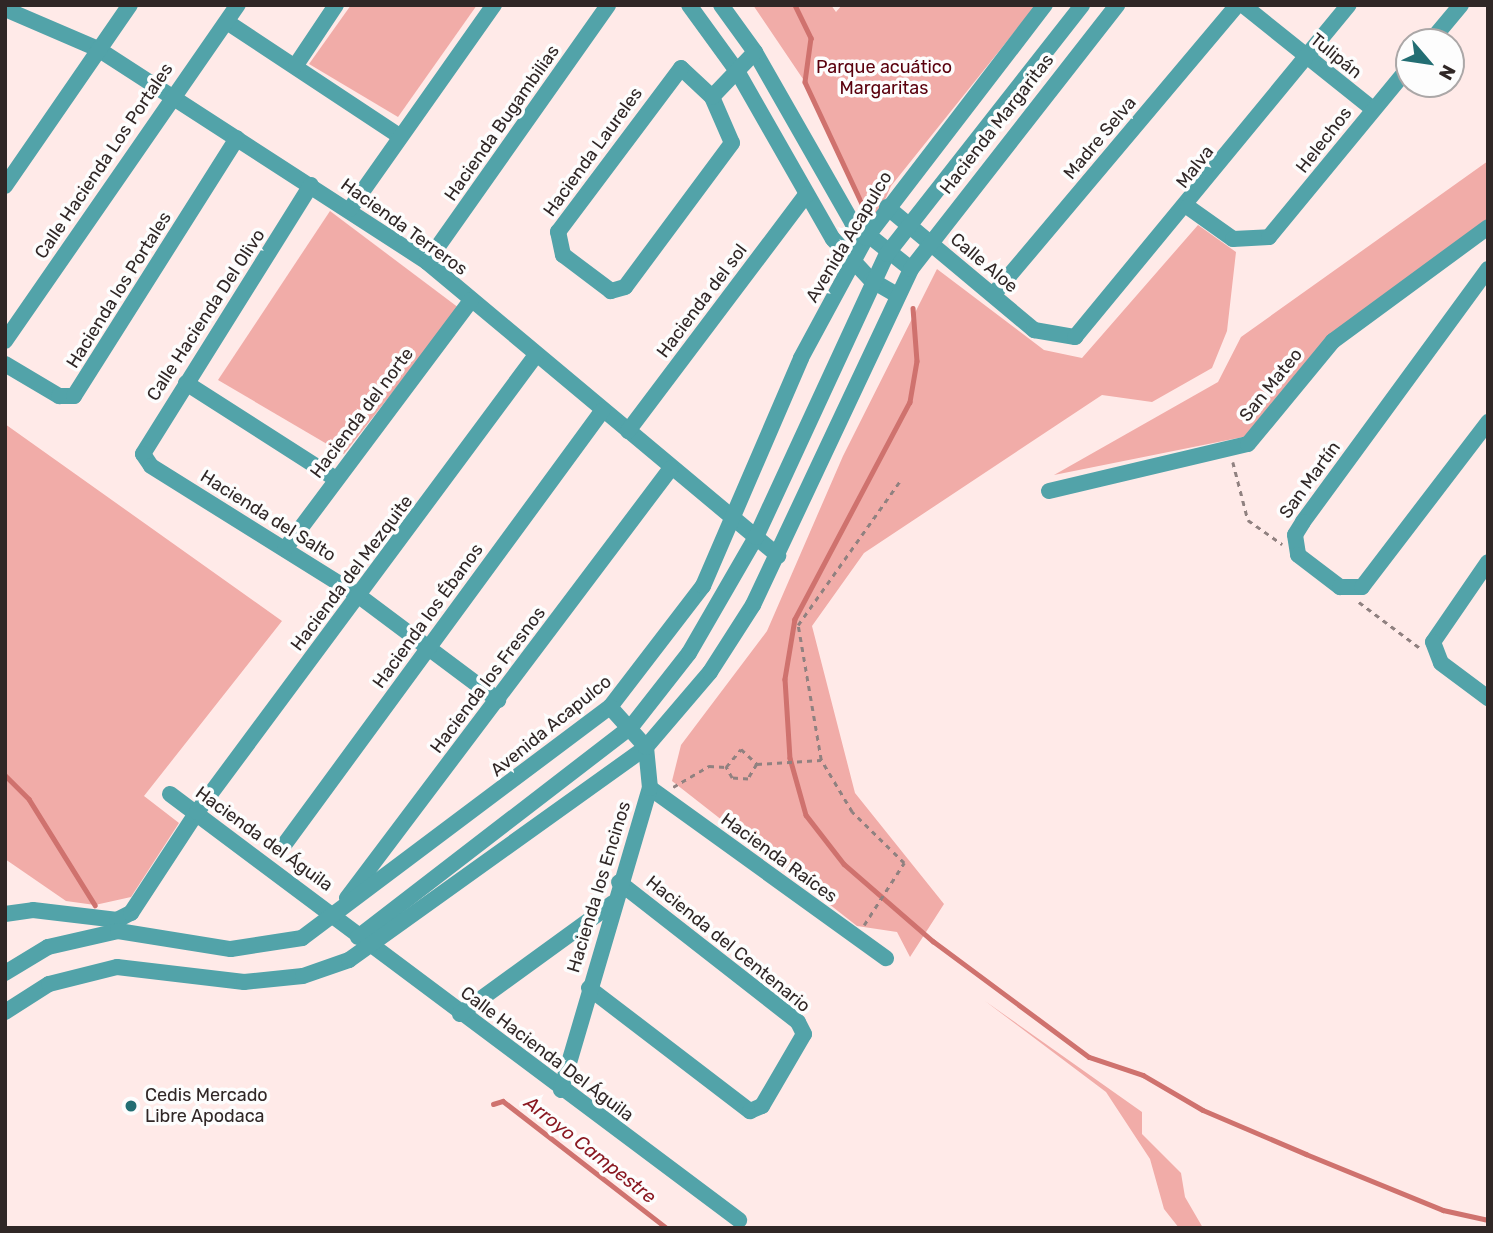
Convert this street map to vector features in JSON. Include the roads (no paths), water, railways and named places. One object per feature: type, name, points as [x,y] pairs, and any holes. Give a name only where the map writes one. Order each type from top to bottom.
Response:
[{"type":"street","points":[[5,186],[130,5]]},
{"type":"street","name":"Calle Hacienda Los Portales","points":[[5,341],[172,94],[238,5]]},
{"type":"street","points":[[296,65],[336,5]]},
{"type":"street","points":[[349,209],[398,136],[494,5]]},
{"type":"street","name":"Hacienda Bugambilias","points":[[427,262],[608,5]]},
{"type":"street","points":[[5,1012],[75,974],[140,967],[269,981],[303,976],[377,944],[646,747],[728,646],[778,556],[897,295],[872,280],[852,262],[806,195],[737,71],[689,5]]},
{"type":"street","points":[[721,5],[755,52],[842,208],[866,238],[911,269]]},
{"type":"street","name":"Avenida Acapulco","points":[[5,973],[48,947],[82,937],[141,930],[257,950],[302,938],[610,707],[677,628],[736,519],[801,358],[866,238],[887,207],[1045,5]]},
{"type":"street","name":"Hacienda Margaritas","points":[[872,280],[906,225],[1082,5]]},
{"type":"street","name":"Hacienda Margaritas","points":[[897,295],[929,242],[1117,5]]},
{"type":"street","name":"Madre Selva","points":[[993,295],[1237,5]]},
{"type":"street","name":"Tulipán","points":[[1243,5],[1373,109]]},
{"type":"street","name":"Malva","points":[[1062,340],[1086,330],[1349,5]]},
{"type":"street","points":[[1442,28],[1461,5]]},
{"type":"street","name":"Hacienda Terreros","points":[[6,10],[98,48],[427,262],[778,556]]},
{"type":"street","points":[[227,22],[296,65],[398,136]]},
{"type":"street","points":[[712,97],[755,52]]},
{"type":"street","name":"Hacienda Laureles","points":[[676,70],[692,72],[712,97],[731,147],[625,288],[603,288],[563,255],[558,232],[676,70]]},
{"type":"street","name":"Helechos","points":[[1188,207],[1233,239],[1269,237],[1395,83]]},
{"type":"street","name":"Hacienda los Portales","points":[[5,364],[59,396],[74,396],[237,138]]},
{"type":"street","name":"Calle Hacienda Del Olivo","points":[[151,467],[144,447],[311,185]]},
{"type":"street","name":"Hacienda del sol","points":[[628,431],[806,195]]},
{"type":"street","name":"Calle Aloe","points":[[887,207],[1034,330],[1062,340]]},
{"type":"street","name":"San Mateo","points":[[1049,491],[1231,452],[1265,426],[1333,341],[1488,227]]},
{"type":"street","name":"San Martín","points":[[1488,269],[1303,522],[1294,545],[1298,555],[1352,590],[1370,581],[1488,422]]},
{"type":"street","points":[[358,937],[631,727],[689,653],[757,537],[872,280]]},
{"type":"street","name":"Hacienda del norte","points":[[285,549],[471,300]]},
{"type":"street","name":"Hacienda del Mezquite","points":[[5,916],[126,917],[197,813],[536,355]]},
{"type":"street","points":[[186,383],[336,479]]},
{"type":"street","name":"Hacienda los Ébanos","points":[[284,845],[603,410]]},
{"type":"street","name":"Hacienda del Salto","points":[[151,467],[359,596],[498,700]]},
{"type":"street","name":"Hacienda los Fresnos","points":[[335,914],[671,468]]},
{"type":"street","points":[[1488,562],[1440,627],[1433,654],[1475,694],[1488,698]]},
{"type":"street","points":[[610,707],[631,727],[646,747]]},
{"type":"street","name":"Hacienda los Encinos","points":[[561,1090],[619,882],[650,788],[646,747]]},
{"type":"street","name":"Hacienda Raíces","points":[[650,788],[886,958]]},
{"type":"street","name":"Hacienda del Águila","points":[[170,794],[335,914]]},
{"type":"street","name":"Hacienda del Centenario","points":[[589,988],[750,1111],[762,1106],[804,1034],[798,1022],[619,882]]},
{"type":"street","points":[[460,1014],[613,903]]},
{"type":"street","name":"Calle Hacienda Del Águila","points":[[335,914],[358,937],[377,944],[460,1014],[739,1220]]},
{"type":"waterway","points":[[795,5],[811,38],[805,82],[866,212]]},
{"type":"waterway","points":[[913,308],[917,361],[910,402],[795,619],[785,679],[790,758],[806,815],[844,864],[933,941],[1089,1057],[1143,1075],[1203,1110],[1443,1210],[1488,1220]]},
{"type":"waterway","name":"Arroyo Campestre","points":[[5,775],[29,799],[95,905]]},
{"type":"waterway","name":"Arroyo Campestre","points":[[493,1104],[503,1101],[667,1228]]},
{"type":"place","name":"Cedis Mercado Libre Apodaca","points":[[131,1106]]},
{"type":"park label","name":"Parque acuático Margaritas","points":[[884,78]]}]
